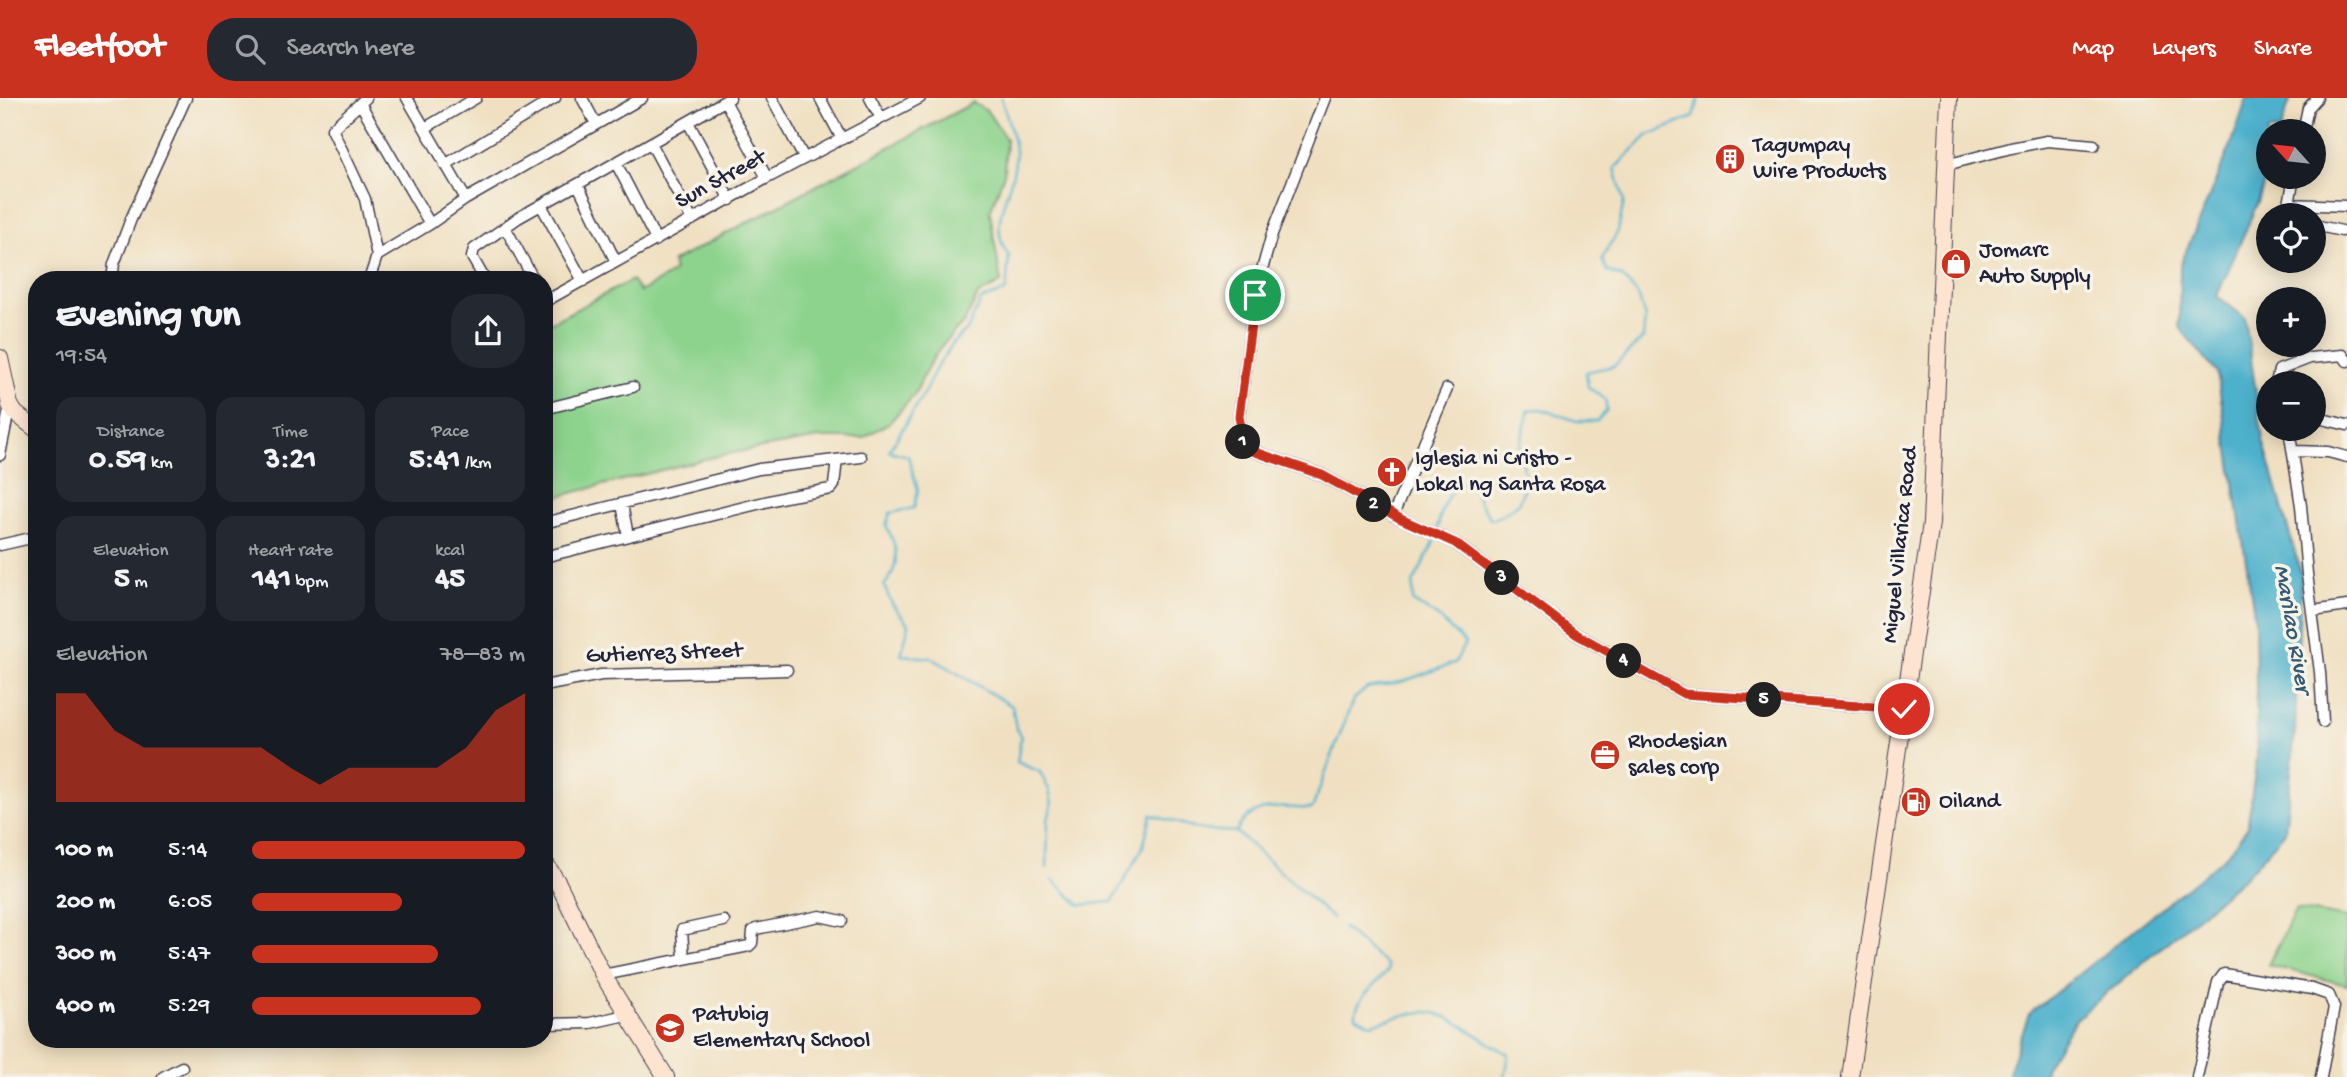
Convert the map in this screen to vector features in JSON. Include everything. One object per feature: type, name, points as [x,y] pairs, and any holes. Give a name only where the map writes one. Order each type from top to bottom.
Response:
[{"type":"main road","name":"Miguel Villarica Road","points":[[1850,1077],[1931,523],[1949,98]]},
{"type":"main road","points":[[0,358],[10,405],[15,413],[28,423]]},
{"type":"main road","points":[[553,875],[603,975],[666,1077]]},
{"type":"street","points":[[113,271],[131,219],[186,98]]},
{"type":"street","points":[[407,98],[466,199]]},
{"type":"street","points":[[425,128],[476,98]]},
{"type":"street","points":[[445,165],[555,98]]},
{"type":"street","points":[[582,98],[596,124]]},
{"type":"street","points":[[377,256],[466,199],[642,98]]},
{"type":"street","points":[[772,98],[804,158]]},
{"type":"street","points":[[820,98],[842,139]]},
{"type":"street","points":[[870,98],[881,118]]},
{"type":"street","name":"Sun Street","points":[[553,296],[767,178],[920,98]]},
{"type":"street","points":[[1325,98],[1272,234],[1255,295],[1239,416],[1244,448],[1322,475],[1393,515],[1455,543],[1576,634],[1684,694],[1904,709]]},
{"type":"street","points":[[2306,119],[2308,108],[2318,98]]},
{"type":"street","points":[[480,271],[472,257],[474,249],[505,227],[728,99],[767,178]]},
{"type":"street","points":[[372,271],[377,256],[365,199],[332,129],[363,100],[430,224]]},
{"type":"street","points":[[688,122],[730,200]]},
{"type":"street","points":[[1946,165],[2047,141],[2094,145]]},
{"type":"street","points":[[651,143],[692,220]]},
{"type":"street","points":[[616,163],[656,240]]},
{"type":"street","points":[[578,185],[616,262]]},
{"type":"street","points":[[541,205],[583,281]]},
{"type":"street","points":[[2326,207],[2347,206]]},
{"type":"street","points":[[505,227],[529,271]]},
{"type":"street","points":[[2326,228],[2342,231]]},
{"type":"street","points":[[2279,371],[2310,358],[2343,355],[2347,360]]},
{"type":"street","points":[[553,407],[633,387]]},
{"type":"street","points":[[1393,515],[1447,389]]},
{"type":"street","points":[[0,455],[10,405]]},
{"type":"street","points":[[2326,420],[2347,425]]},
{"type":"street","points":[[2291,441],[2320,672],[2323,722]]},
{"type":"street","points":[[2293,451],[2329,452],[2347,457]]},
{"type":"street","points":[[553,521],[759,469],[861,457]]},
{"type":"street","points":[[553,555],[785,497],[831,489],[834,485],[837,460]]},
{"type":"street","points":[[622,504],[628,536]]},
{"type":"street","points":[[0,545],[28,539]]},
{"type":"street","points":[[2312,611],[2347,606]]},
{"type":"street","name":"Gutierrez Street","points":[[553,684],[601,675],[787,670]]},
{"type":"street","points":[[603,975],[749,946],[752,943],[752,931],[756,929],[820,916],[842,921]]},
{"type":"street","points":[[684,959],[680,934],[682,930],[724,921]]},
{"type":"street","points":[[2197,1077],[2218,982],[2224,974],[2312,989],[2329,995],[2334,1007],[2321,1077]]},
{"type":"street","points":[[553,1024],[590,1023],[626,1015]]},
{"type":"street","points":[[163,1077],[182,1067]]},
{"type":"green space","points":[[973,103],[987,111],[1006,139],[1004,174],[990,212],[1001,283],[978,295],[965,321],[942,345],[927,368],[915,394],[890,422],[863,438],[819,438],[721,455],[553,498],[553,321],[632,280],[640,292],[674,272],[672,262]]},
{"type":"green space","points":[[2296,909],[2347,918],[2347,985],[2268,965]]},
{"type":"water","name":"Marilao River","points":[[2247,98],[2291,98],[2284,119],[2256,119],[2256,189],[2262,189],[2217,296],[2245,318],[2256,393],[2256,441],[2263,441],[2301,574],[2295,730],[2285,832],[2246,876],[2076,1019],[2045,1068],[2044,1077],[2009,1077],[2029,1014],[2225,857],[2247,828],[2257,758],[2255,620],[2217,373],[2179,327],[2180,266],[2231,145]]},
{"type":"waterway","points":[[1001,98],[1015,151],[1015,164],[1000,230],[1002,243],[1009,256],[1006,291],[981,300],[968,329],[953,343],[935,370],[889,451],[908,456],[918,490],[914,508],[890,513],[886,526],[896,556],[893,571],[884,586],[892,604],[909,625],[901,655],[932,658],[1012,706],[1016,728],[1021,737],[1017,762],[1040,772],[1049,790],[1052,804],[1048,819],[1047,868]]},
{"type":"waterway","points":[[1437,530],[1446,499],[1469,479],[1491,519],[1518,504],[1526,484],[1520,445],[1529,410],[1541,409],[1577,421],[1597,421],[1607,410],[1605,399],[1588,387],[1586,372],[1614,366],[1643,338],[1645,318],[1639,298],[1624,278],[1607,271],[1602,259],[1618,231],[1624,201],[1615,168],[1648,135],[1694,117],[1699,98]]},
{"type":"waterway","points":[[1236,832],[1250,815],[1268,808],[1312,809],[1353,700],[1367,688],[1401,682],[1455,663],[1465,643],[1437,616],[1413,602],[1413,584],[1435,540]]},
{"type":"waterway","points":[[1053,880],[1080,905],[1112,902],[1143,847],[1151,815],[1203,830],[1236,832]]},
{"type":"waterway","points":[[1236,832],[1332,918]]},
{"type":"waterway","points":[[1342,927],[1387,965],[1388,970],[1363,997],[1356,1016],[1370,1024],[1418,1012],[1446,1017],[1509,1054],[1505,1077]]},
{"type":"place","name":"Tagumpay Wire Products","points":[[1730,159]]},
{"type":"place","name":"Jomarc Auto Supply","points":[[1956,264]]},
{"type":"place","name":"Iglesia ni Cristo - Lokal ng Santa Rosa","points":[[1392,472]]},
{"type":"place","name":"Rhodesian sales corp","points":[[1605,755]]},
{"type":"place","name":"Oiland","points":[[1916,802]]},
{"type":"place","name":"Patubig Elementary School","points":[[670,1028]]},
{"type":"route","points":[[1255,295],[1239,416],[1244,448],[1322,475],[1401,519],[1455,543],[1576,634],[1684,694],[1904,709]]}]
